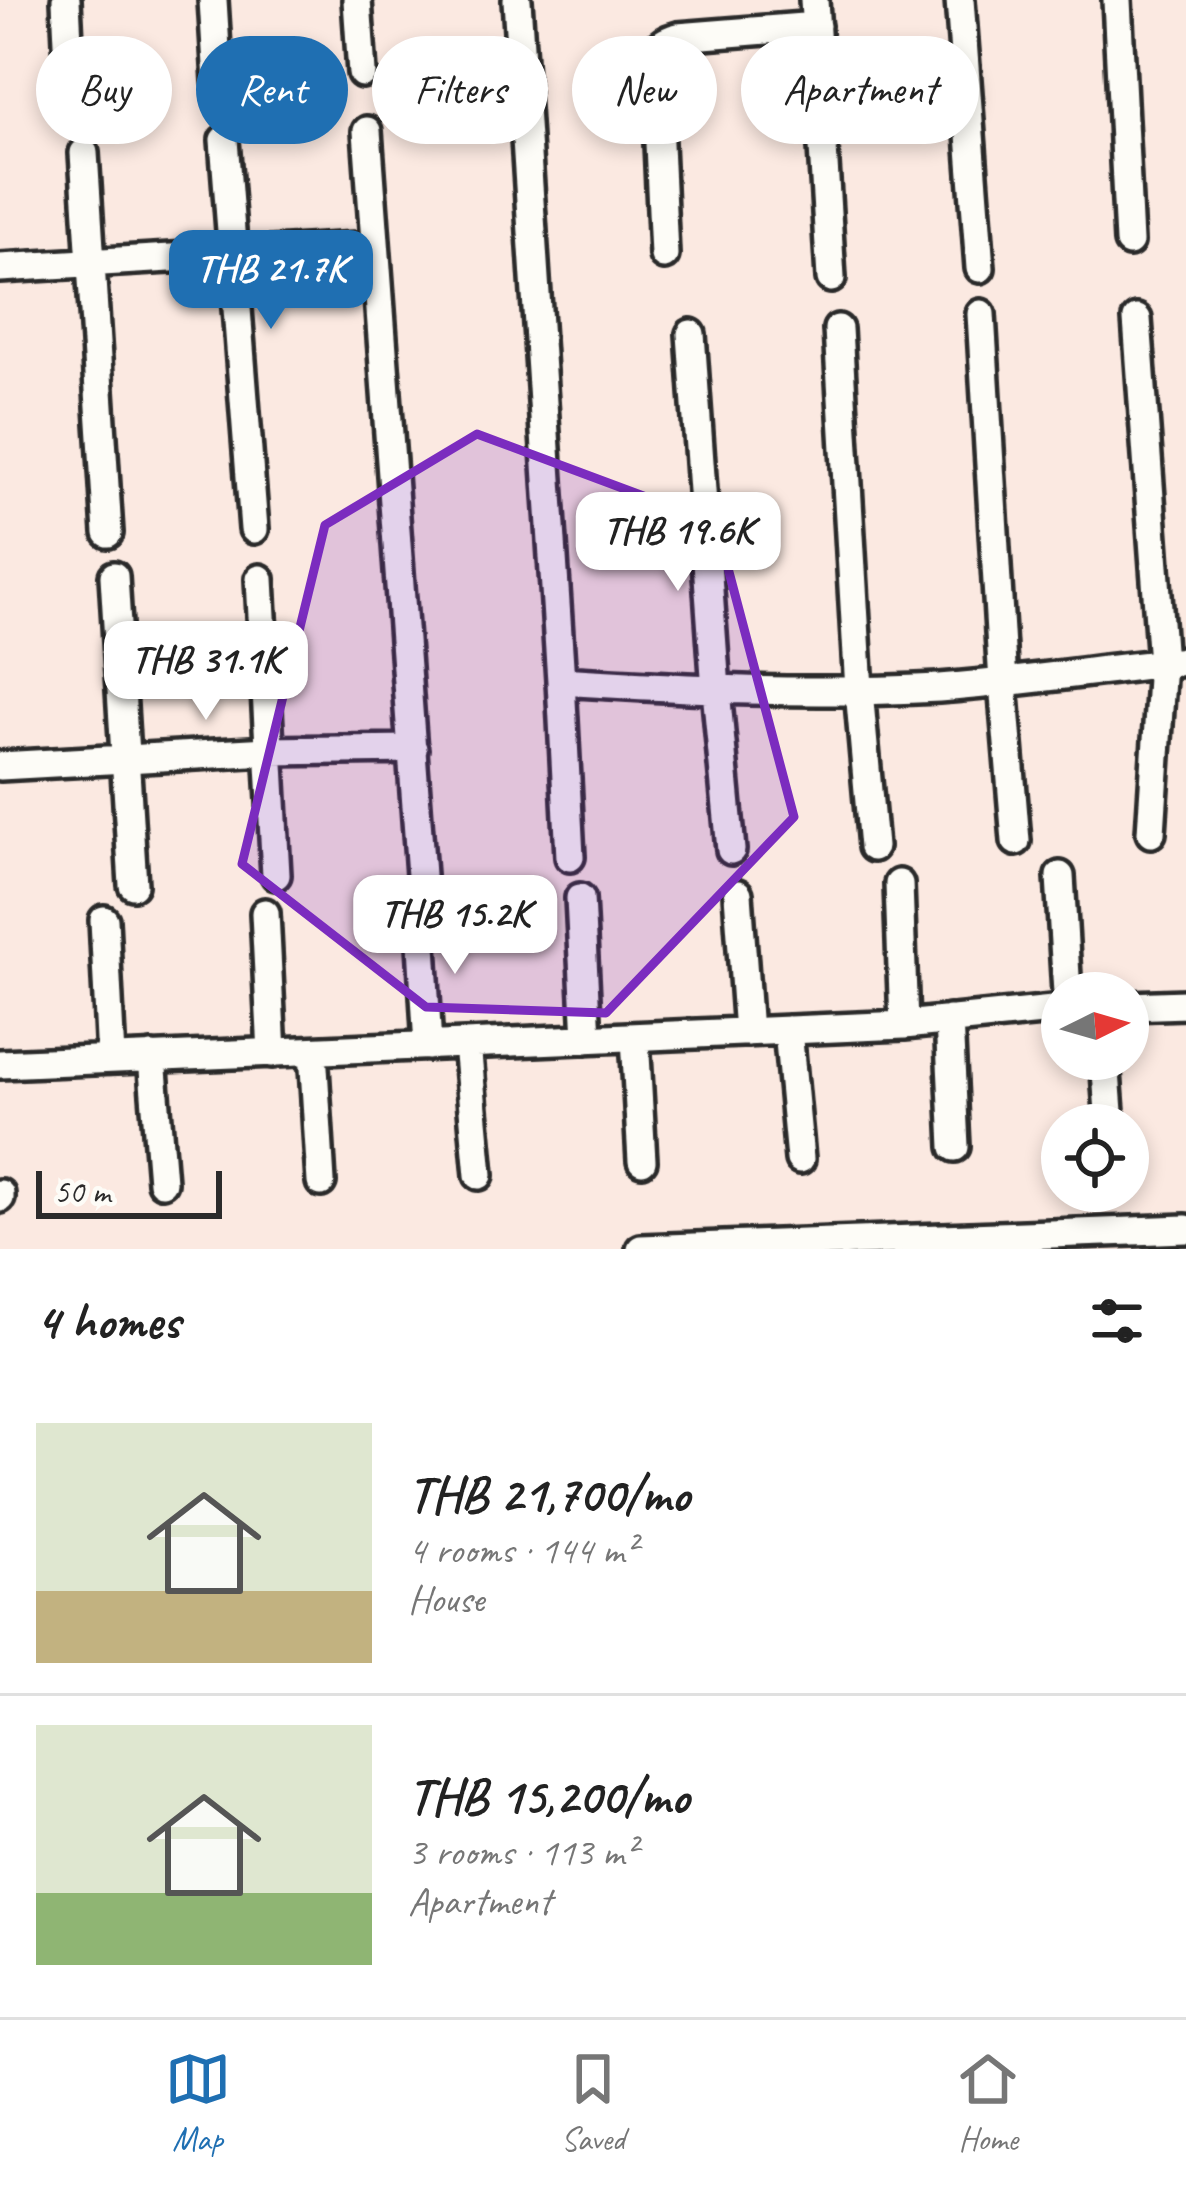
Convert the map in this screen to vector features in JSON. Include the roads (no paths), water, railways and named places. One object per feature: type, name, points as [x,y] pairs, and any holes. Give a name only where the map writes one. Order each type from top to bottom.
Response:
[{"type":"street","points":[[66,0],[68,36]]},
{"type":"street","points":[[213,0],[215,36]]},
{"type":"street","points":[[357,0],[362,73]]},
{"type":"street","points":[[517,0],[570,856]]},
{"type":"street","points":[[960,0],[980,268]]},
{"type":"street","points":[[1117,0],[1129,242]]},
{"type":"street","points":[[664,255],[658,47],[678,37],[815,13],[831,278]]},
{"type":"street","points":[[368,131],[421,875]]},
{"type":"street","points":[[224,144],[254,530]]},
{"type":"street","points":[[85,153],[108,533]]},
{"type":"street","points":[[0,268],[375,246]]},
{"type":"street","points":[[981,314],[1016,841]]},
{"type":"street","points":[[1137,319],[1174,662],[1150,833]]},
{"type":"street","points":[[838,329],[873,848]]},
{"type":"street","points":[[692,334],[731,850]]},
{"type":"street","points":[[114,576],[133,885]]},
{"type":"street","points":[[260,579],[276,875]]},
{"type":"street","points":[[562,681],[716,690],[859,690],[1003,683],[1174,662]]},
{"type":"street","points":[[0,766],[269,751],[413,749]]},
{"type":"street","points":[[1060,877],[1066,972]]},
{"type":"street","points":[[899,884],[904,1024]]},
{"type":"street","points":[[738,894],[748,1032]]},
{"type":"street","points":[[580,898],[587,1039]]},
{"type":"street","points":[[420,911],[428,1046]]},
{"type":"street","points":[[265,913],[272,1053]]},
{"type":"street","points":[[104,920],[111,1059]]},
{"type":"street","points":[[1149,1005],[1186,1004]]},
{"type":"street","points":[[0,1064],[788,1030],[1041,1011]]},
{"type":"street","points":[[949,1020],[955,1148]]},
{"type":"street","points":[[788,1030],[800,1159]]},
{"type":"street","points":[[635,1037],[642,1161]]},
{"type":"street","points":[[467,1044],[478,1175]]},
{"type":"street","points":[[313,1051],[321,1182]]},
{"type":"street","points":[[152,1058],[162,1182]]},
{"type":"street","points":[[641,1249],[1179,1236]]}]
